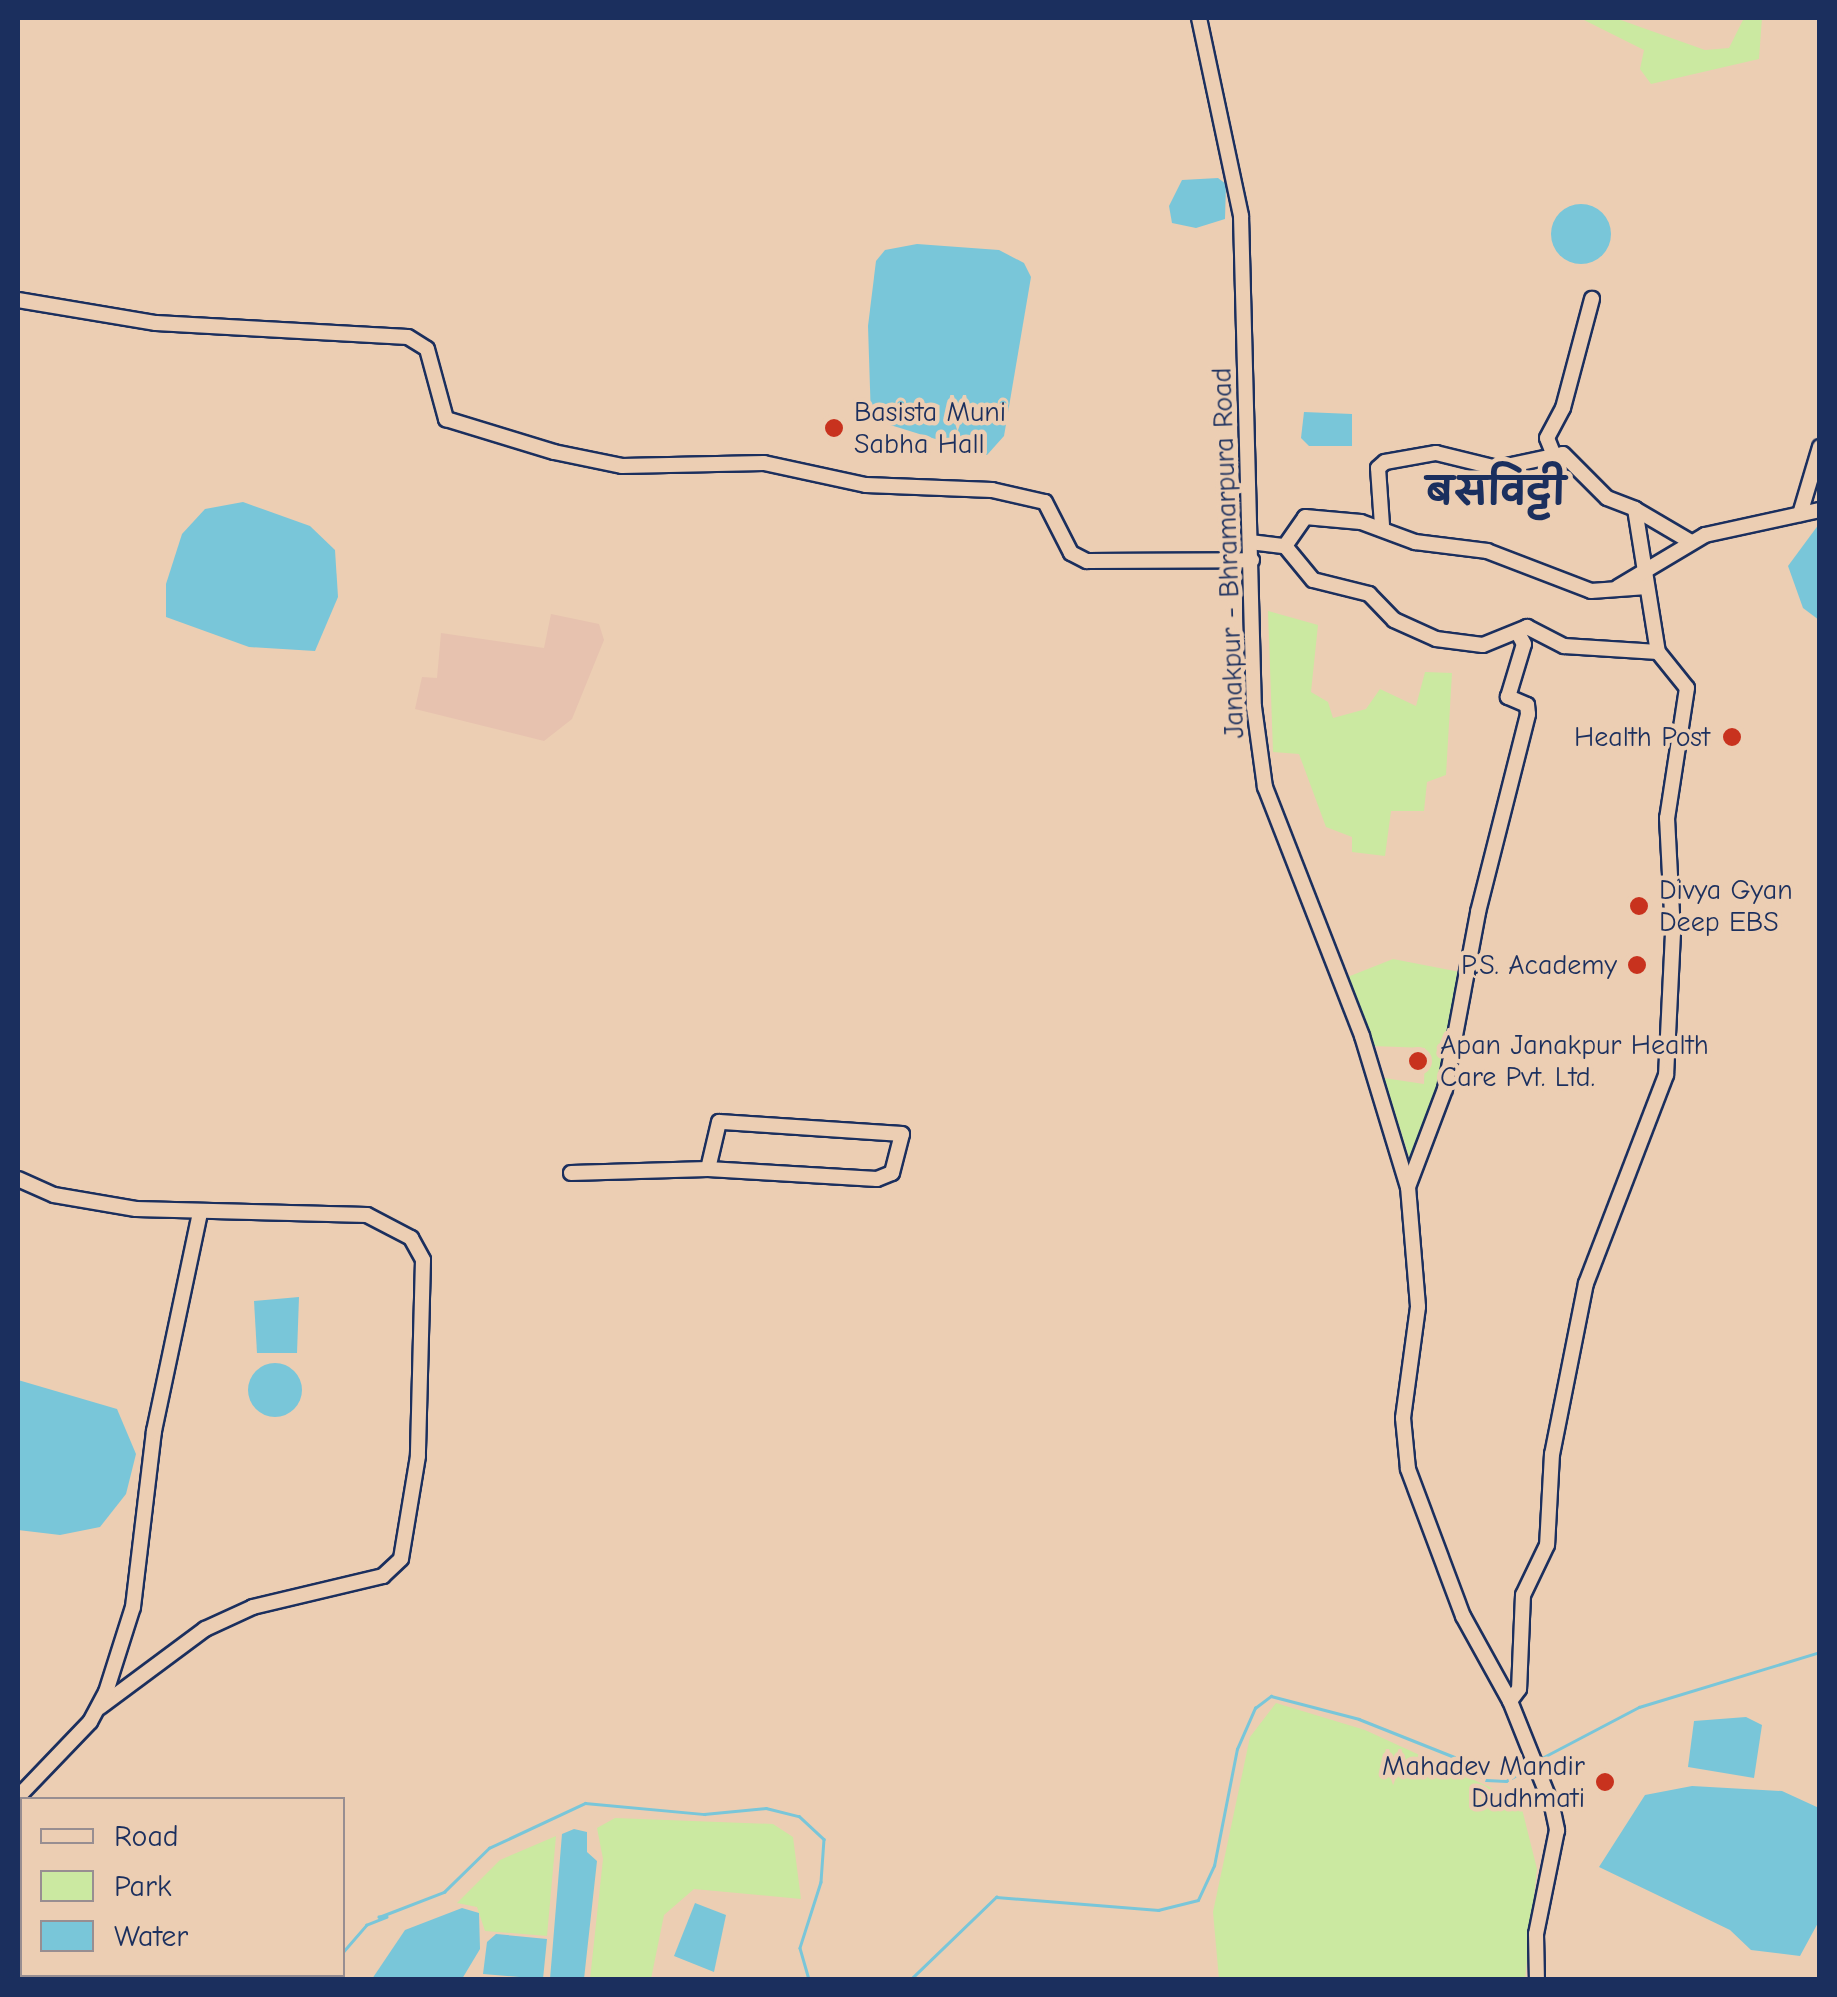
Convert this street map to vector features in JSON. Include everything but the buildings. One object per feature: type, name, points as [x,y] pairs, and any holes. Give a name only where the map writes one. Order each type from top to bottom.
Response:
[{"type":"street","name":"Janakpur - Bhramarpura Road","points":[[1198,18],[1241,216],[1250,542],[1264,787],[1362,1036],[1408,1187],[1418,1307],[1402,1418],[1408,1469],[1475,1645],[1510,1701],[1531,1751],[1557,1830],[1536,1934],[1537,1980]]},
{"type":"street","points":[[1592,299],[1547,438],[1554,453],[1607,498],[1635,509],[1691,542]]},
{"type":"street","points":[[18,300],[156,322],[408,337],[427,348],[446,419],[554,452],[633,467],[764,463],[866,485],[992,490],[1045,502],[1071,553],[1087,561],[1252,560]]},
{"type":"street","points":[[1800,514],[1820,447]]},
{"type":"street","points":[[1382,525],[1378,468],[1385,462],[1436,453],[1497,468],[1544,463],[1554,453]]},
{"type":"street","points":[[1510,1701],[1519,1689],[1523,1595],[1547,1544],[1552,1454],[1586,1283],[1669,1057],[1667,818],[1688,688],[1658,652],[1635,509]]},
{"type":"street","points":[[1617,587],[1644,567],[1691,542],[1820,510]]},
{"type":"street","points":[[1285,546],[1305,517],[1382,525],[1415,542],[1486,551],[1592,591],[1647,588]]},
{"type":"street","points":[[1250,542],[1285,546],[1313,580],[1368,594],[1417,632],[1474,645],[1527,627],[1564,646],[1658,652]]},
{"type":"street","points":[[1408,1187],[1445,1089],[1478,912],[1528,714],[1508,697],[1524,644],[1518,633]]},
{"type":"street","points":[[571,1173],[708,1169],[877,1179],[892,1174],[902,1134],[719,1122],[708,1169]]},
{"type":"street","points":[[18,1179],[54,1194],[200,1212],[367,1215],[418,1246],[418,1456],[404,1547],[384,1576],[253,1607],[205,1629],[100,1706],[18,1797]]},
{"type":"street","points":[[100,1706],[133,1607],[154,1431],[200,1212]]},
{"type":"shaded area","points":[[551,614],[599,624],[604,640],[572,719],[544,741],[415,709],[422,677],[437,678],[441,633],[544,648]]},
{"type":"green space","points":[[1580,18],[1615,18],[1705,50],[1729,48],[1744,18],[1762,18],[1759,59],[1651,84],[1640,69],[1644,50]]},
{"type":"green space","points":[[1268,611],[1318,625],[1311,692],[1328,702],[1333,718],[1366,709],[1380,689],[1416,706],[1425,672],[1452,673],[1446,775],[1427,782],[1424,811],[1391,811],[1385,856],[1352,852],[1352,837],[1326,827],[1299,754],[1273,752]]},
{"type":"green space","points":[[1393,959],[1460,972],[1442,1086],[1411,1163],[1384,1078],[1424,1084],[1425,1048],[1373,1046],[1345,978]]},
{"type":"green space","points":[[1276,1703],[1365,1730],[1520,1801],[1537,1869],[1525,1979],[1219,1979],[1213,1912],[1250,1737]]},
{"type":"green space","points":[[615,1818],[773,1824],[793,1837],[801,1899],[694,1889],[664,1915],[651,1979],[590,1979],[603,1859],[597,1828]]},
{"type":"green space","points":[[556,1836],[547,1936],[485,1931],[477,1907],[457,1903],[500,1860]]},
{"type":"water","points":[[1218,178],[1226,184],[1225,219],[1196,228],[1172,223],[1169,206],[1182,180]]},
{"type":"water","points":[[1581,204],[1602,213],[1611,234],[1602,255],[1581,264],[1560,255],[1551,234],[1560,213]]},
{"type":"water","points":[[917,244],[999,250],[1024,263],[1031,277],[1004,436],[987,455],[871,419],[868,326],[876,261],[885,250]]},
{"type":"water","points":[[1304,412],[1352,414],[1352,446],[1309,446],[1301,438]]},
{"type":"water","points":[[243,502],[310,526],[335,550],[338,597],[315,651],[249,647],[166,617],[166,584],[182,534],[205,509]]},
{"type":"water","points":[[1819,524],[1819,620],[1803,608],[1788,566]]},
{"type":"water","points":[[299,1297],[297,1353],[257,1353],[254,1301]]},
{"type":"water","points":[[275,1363],[294,1371],[302,1390],[294,1409],[275,1417],[256,1409],[248,1390],[256,1371]]},
{"type":"water","points":[[18,1380],[117,1409],[136,1454],[126,1494],[100,1527],[60,1535],[18,1530]]},
{"type":"water","points":[[1746,1717],[1762,1725],[1754,1778],[1688,1767],[1694,1721]]},
{"type":"water","points":[[1692,1786],[1782,1791],[1819,1808],[1819,1921],[1800,1956],[1751,1950],[1730,1930],[1599,1867],[1645,1795]]},
{"type":"water","points":[[574,1829],[587,1832],[587,1852],[597,1861],[584,1979],[550,1979],[562,1834]]},
{"type":"water","points":[[695,1903],[726,1915],[714,1972],[674,1956]]},
{"type":"water","points":[[462,1908],[479,1913],[480,1949],[462,1979],[372,1979],[405,1930]]},
{"type":"water","points":[[496,1934],[547,1939],[543,1979],[483,1974],[487,1942]]},
{"type":"waterway","points":[[1538,1760],[1639,1707],[1820,1652]]},
{"type":"waterway","points":[[910,1980],[996,1897],[1158,1910],[1198,1900],[1214,1866],[1237,1749],[1255,1708],[1271,1696],[1359,1719],[1457,1758],[1486,1780],[1506,1781],[1528,1769]]},
{"type":"waterway","points":[[345,1950],[366,1925],[386,1917],[379,1917],[444,1892],[489,1848],[585,1803],[704,1814],[766,1808],[799,1816],[824,1839],[821,1882],[800,1948],[809,1980]]},
{"type":"place","name":"Basista Muni Sabha Hall","points":[[834,428]]},
{"type":"place","name":"Health Post","points":[[1732,737]]},
{"type":"place","name":"Divya Gyan Deep EBS","points":[[1639,906]]},
{"type":"place","name":"P.S. Academy","points":[[1637,965]]},
{"type":"place","name":"Apan Janakpur Health Care Pvt. Ltd.","points":[[1418,1061]]},
{"type":"place","name":"Mahadev Mandir Dudhmati","points":[[1605,1782]]},
{"type":"district","name":"बसविट्टी","points":[[1496,493]]}]
